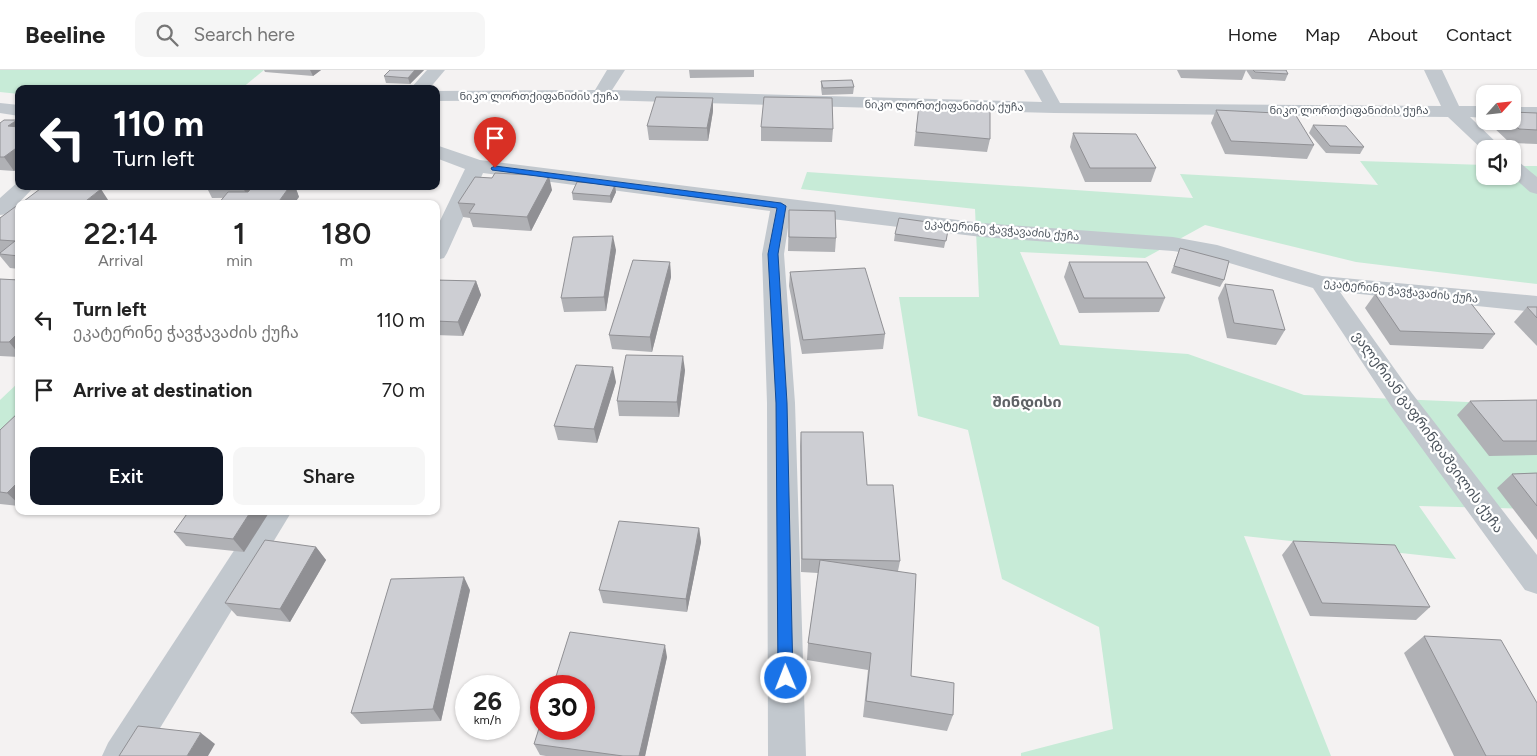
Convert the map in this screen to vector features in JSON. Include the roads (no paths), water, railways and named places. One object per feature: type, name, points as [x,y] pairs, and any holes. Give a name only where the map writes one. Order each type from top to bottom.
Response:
[{"type":"street","points":[[423,85],[436,70]]},
{"type":"street","points":[[600,95],[616,70]]},
{"type":"street","points":[[1033,70],[1054,108]]},
{"type":"street","points":[[1433,70],[1452,111],[1483,140]]},
{"type":"street","name":"ნიკო ლორთქიფანიძის ქუჩა","points":[[440,96],[600,95],[1054,108],[1476,112]]},
{"type":"street","points":[[0,108],[15,110]]},
{"type":"street","points":[[1521,112],[1537,113]]},
{"type":"street","name":"ეკატერინე ჭავჭავაძის ქუჩა","points":[[440,152],[476,166],[781,206],[982,230],[1173,244],[1209,250],[1321,283],[1537,304]]},
{"type":"street","points":[[440,244],[476,166]]},
{"type":"street","points":[[1521,174],[1537,188]]},
{"type":"street","points":[[0,210],[21,190]]},
{"type":"street","points":[[781,206],[773,254],[781,403],[787,756]]},
{"type":"street","name":"ვალერიან გაფრინდაშვილის ქუჩა","points":[[1321,283],[1401,399],[1537,580]]},
{"type":"street","points":[[120,756],[274,515]]},
{"type":"district","name":"შინდისი","points":[[1027,402]]}]
